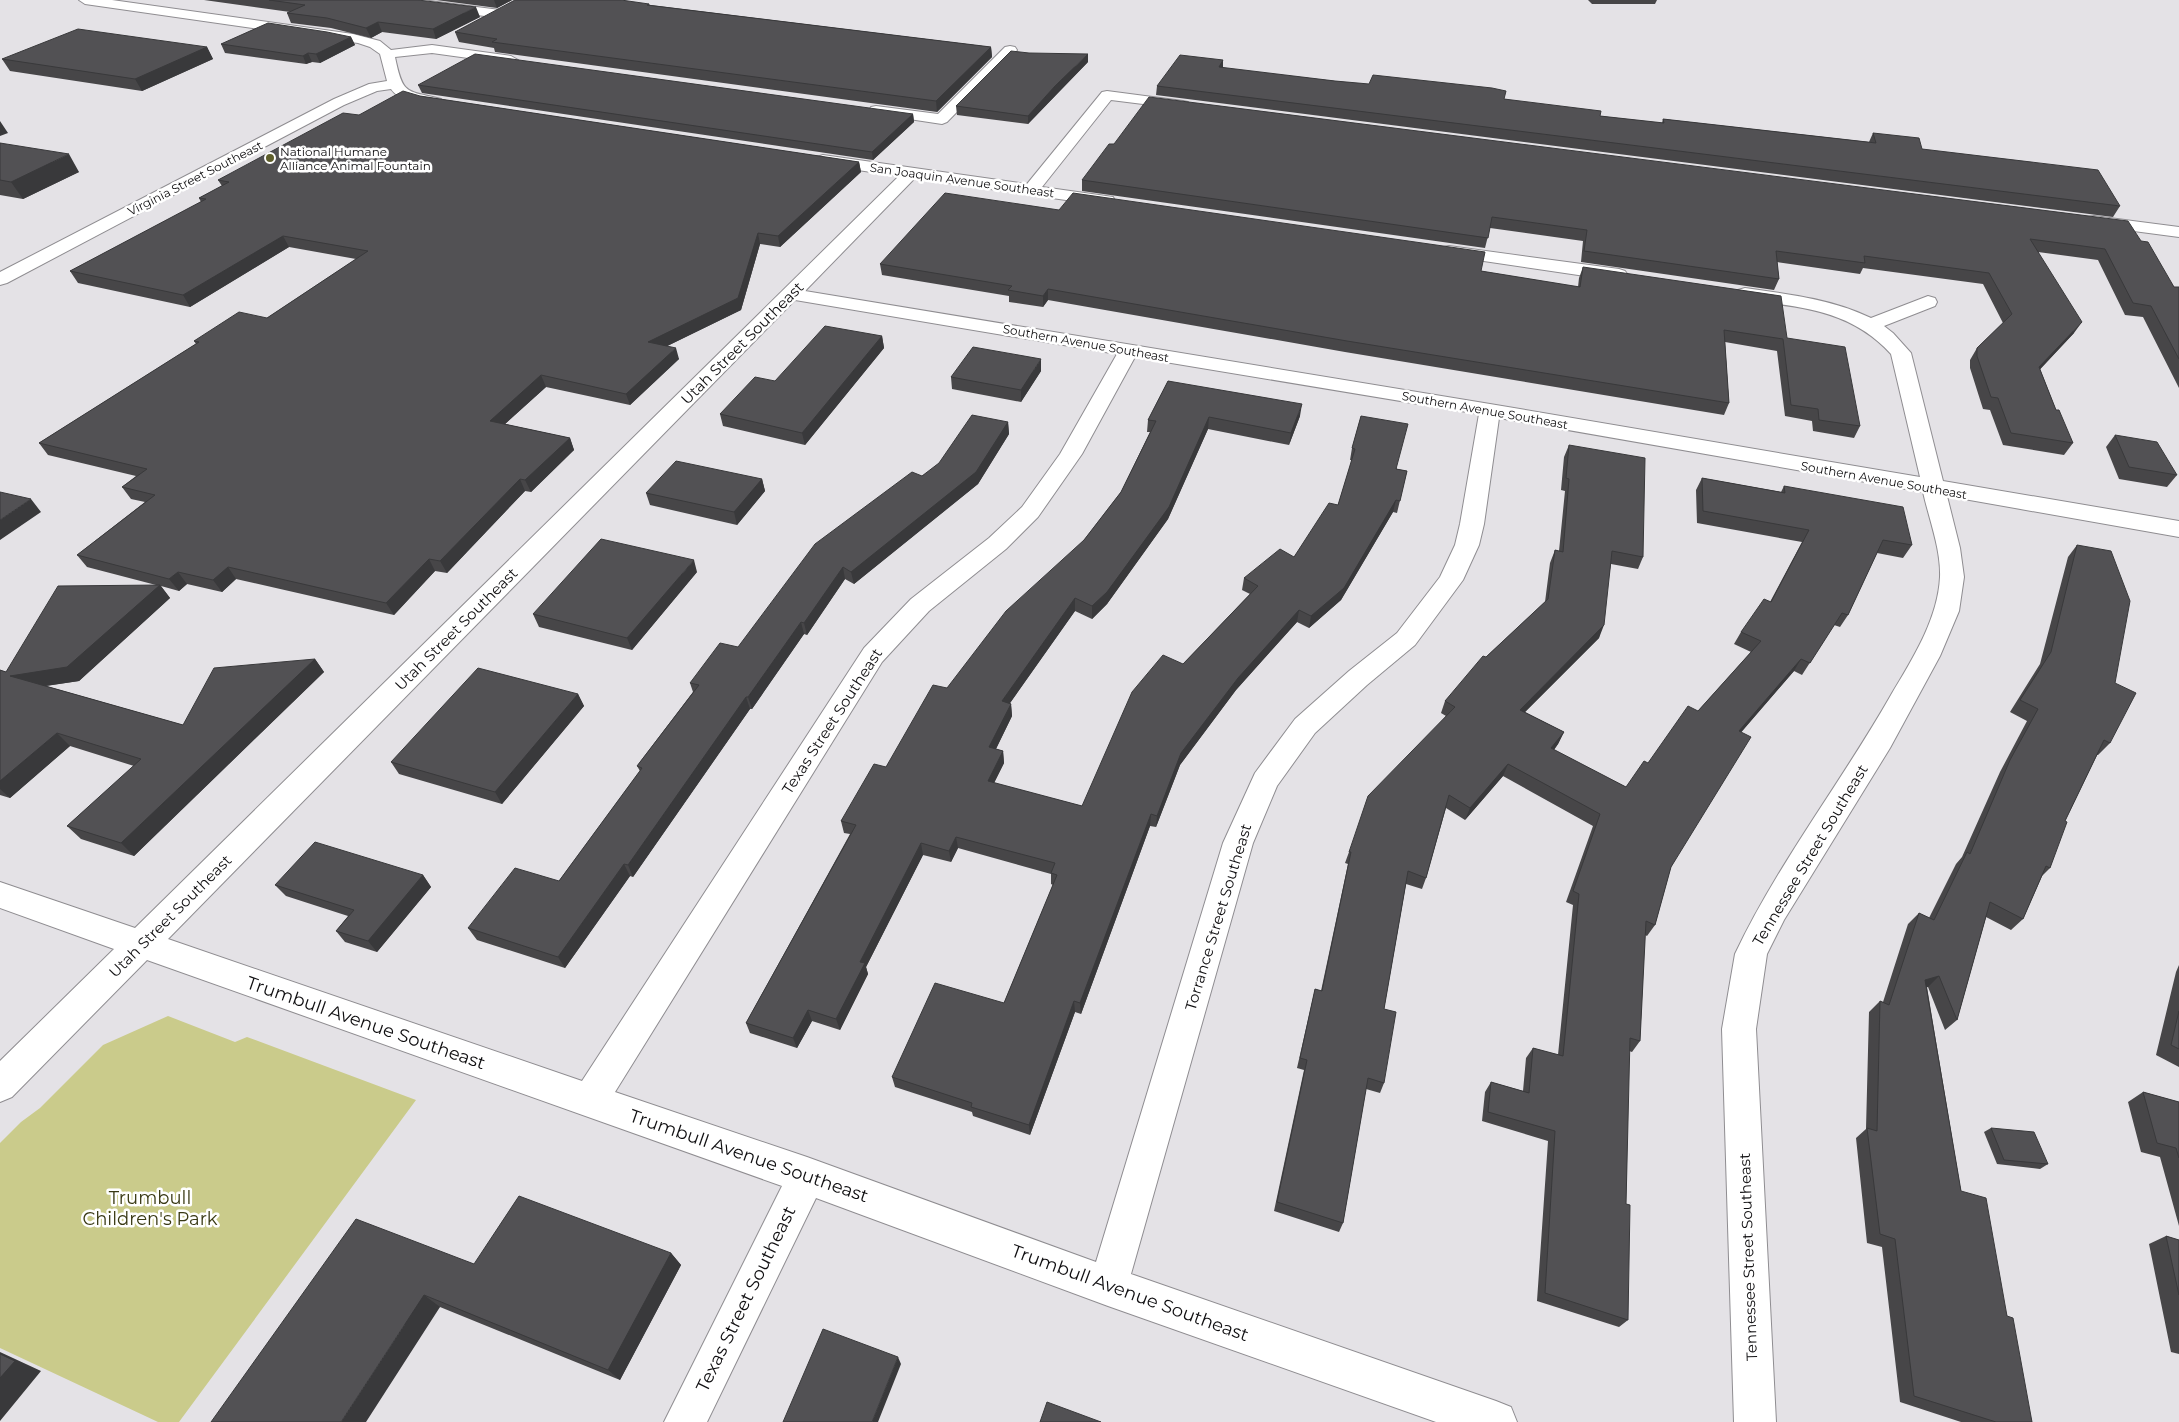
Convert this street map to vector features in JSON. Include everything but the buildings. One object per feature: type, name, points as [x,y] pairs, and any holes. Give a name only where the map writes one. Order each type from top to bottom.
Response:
[{"type":"street","points":[[85,0],[331,34],[368,42],[381,47],[388,54],[393,84],[400,92],[409,96],[453,104]]},
{"type":"street","points":[[393,0],[504,11],[483,22]]},
{"type":"street","points":[[432,49],[449,40]]},
{"type":"street","points":[[863,108],[942,119],[1010,50],[991,48]]},
{"type":"street","points":[[388,54],[432,49],[520,61]]},
{"type":"street","name":"Virginia Street Southeast","points":[[0,279],[340,102],[374,88],[393,84]]},
{"type":"street","points":[[1031,190],[1107,96],[1195,107]]},
{"type":"street","name":"San Joaquin Avenue Southeast","points":[[804,157],[1120,203]]},
{"type":"street","name":"Utah Street Southeast","points":[[0,1085],[911,173]]},
{"type":"street","points":[[2081,220],[2179,232]]},
{"type":"street","points":[[1436,249],[1634,278]]},
{"type":"street","points":[[1733,292],[1812,303],[1844,312],[1870,325],[1928,302]]},
{"type":"street","name":"Southern Avenue Southeast","points":[[792,294],[1490,410],[2179,529]]},
{"type":"street","name":"Tennessee Street Southeast","points":[[1754,1422],[1739,1029],[1751,954],[1773,910],[1880,740],[1927,656],[1946,612],[1952,577],[1948,548],[1901,353],[1890,338],[1870,325]]},
{"type":"street","name":"Texas Street Southeast","points":[[590,1100],[873,655],[905,619],[930,596],[1002,541],[1030,513],[1056,480],[1129,350]]},
{"type":"street","name":"Torrance Street Southeast","points":[[1108,1286],[1238,843],[1265,781],[1305,726],[1358,678],[1406,639],[1451,580],[1467,545],[1472,524],[1490,410]]},
{"type":"street","name":"Trumbull Avenue Southeast","points":[[0,895],[807,1176],[1108,1286],[1496,1422]]},
{"type":"street","name":"Texas Street Southeast","points":[[685,1422],[807,1176]]},
{"type":"green space","name":"Trumbull Children's Park","points":[[168,1016],[235,1042],[247,1037],[416,1100],[179,1422],[158,1422],[0,1348],[0,1143],[21,1122],[40,1108],[103,1045]]},
{"type":"place","name":"National Humane Alliance Animal Fountain","points":[[270,158]]}]
